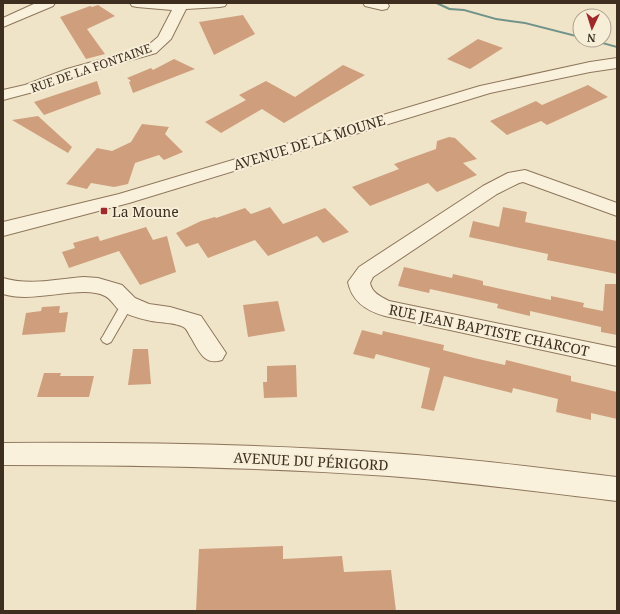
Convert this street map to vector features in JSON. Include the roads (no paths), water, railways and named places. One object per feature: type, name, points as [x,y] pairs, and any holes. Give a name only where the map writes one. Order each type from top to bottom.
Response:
[{"type":"street","points":[[3,23],[48,3]]},
{"type":"street","points":[[137,3],[158,6],[220,3]]},
{"type":"street","name":"RUE DE LA FONTAINE","points":[[3,95],[31,88],[73,72],[151,50],[164,39],[181,6]]},
{"type":"street","name":"AVENUE DE LA MOUNE","points":[[3,229],[122,199],[481,91],[590,67],[617,63]]},
{"type":"street","name":"RUE JEAN BAPTISTE CHARCOT","points":[[617,210],[525,176],[514,177],[490,190],[366,272],[358,282],[360,292],[372,302],[385,308],[617,357]]},
{"type":"street","points":[[3,286],[12,290],[25,290],[84,285],[98,286],[114,291],[127,304],[147,312],[170,315],[193,322],[214,353]]},
{"type":"street","name":"AVENUE DU PÉRIGORD","points":[[3,454],[190,456],[373,463],[446,469],[617,488]]},
{"type":"lane","points":[[107,339],[127,304]]},
{"type":"waterway","points":[[436,3],[449,9],[464,10],[496,19],[525,23],[572,35]]},
{"type":"waterway","points":[[612,46],[617,47]]},
{"type":"place","name":"La Moune","points":[[104,211]]}]
